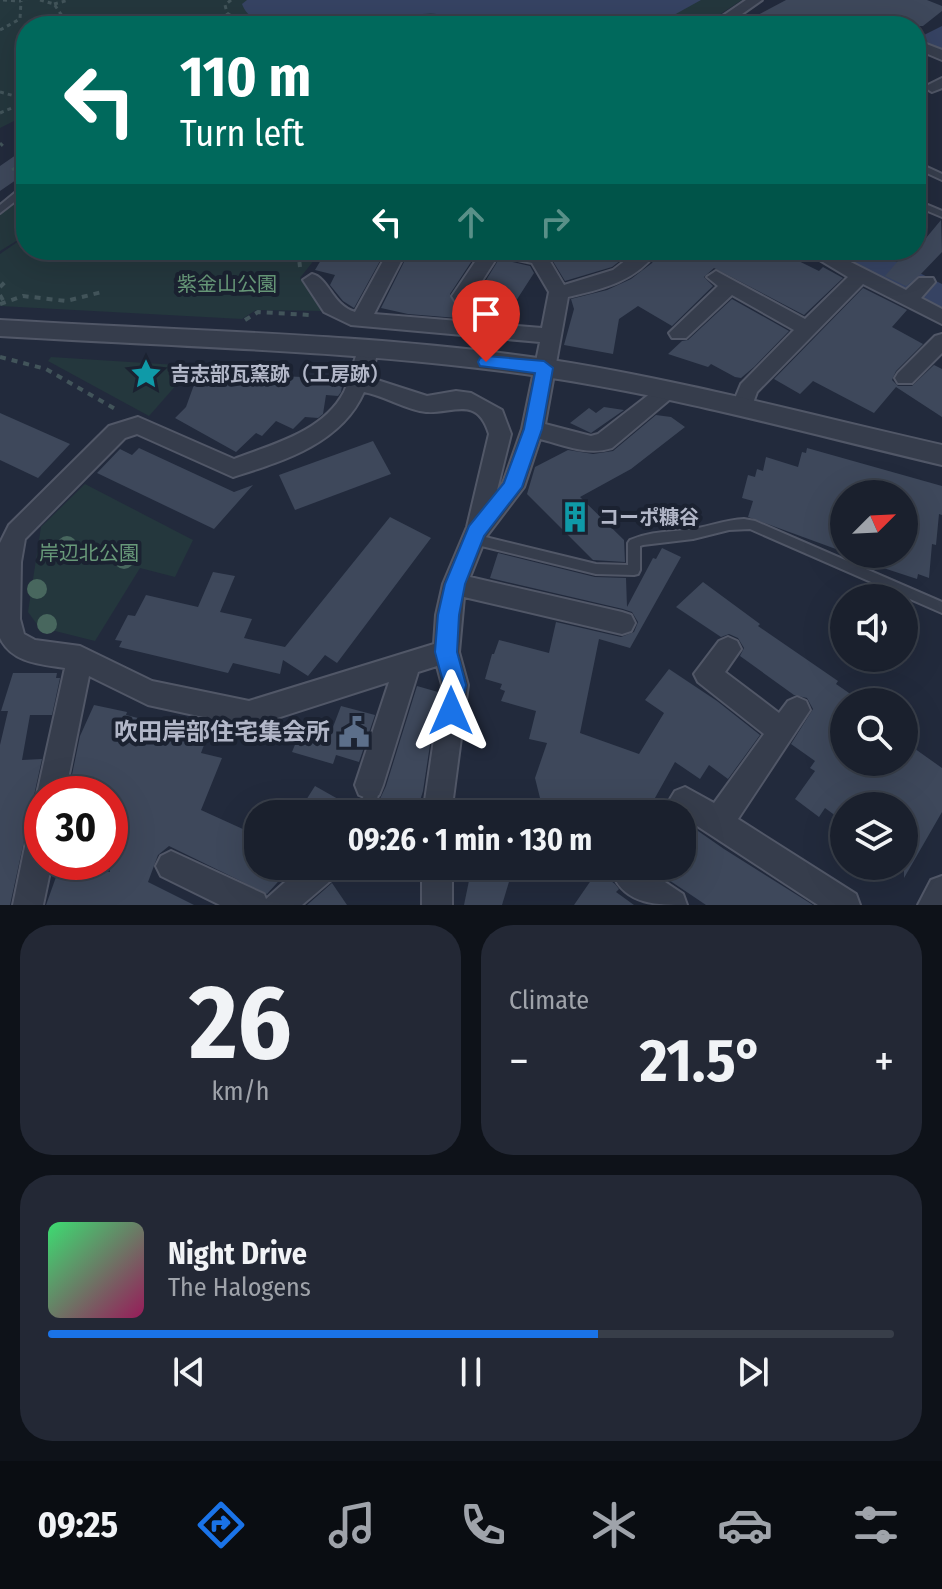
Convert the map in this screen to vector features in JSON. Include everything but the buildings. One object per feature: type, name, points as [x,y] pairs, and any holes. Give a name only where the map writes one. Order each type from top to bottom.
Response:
[{"type":"street","points":[[730,16],[755,0]]},
{"type":"street","points":[[352,318],[391,260]]},
{"type":"street","points":[[462,296],[485,260]]},
{"type":"street","points":[[474,535],[513,487],[533,429],[559,292],[544,260]]},
{"type":"street","points":[[559,292],[615,280],[641,260]]},
{"type":"street","points":[[832,260],[942,317]]},
{"type":"street","points":[[742,408],[748,389],[861,275]]},
{"type":"street","points":[[312,280],[327,306],[352,318],[552,336]]},
{"type":"street","points":[[679,333],[723,282],[807,329]]},
{"type":"street","points":[[908,299],[926,282]]},
{"type":"street","points":[[0,328],[368,350],[544,368],[667,391],[942,455]]},
{"type":"street","points":[[905,378],[942,341]]},
{"type":"street","points":[[368,350],[361,384],[332,426],[233,468],[138,425],[117,432],[6,542],[10,636],[31,651],[80,658],[148,693],[249,714],[446,652]]},
{"type":"street","points":[[361,384],[386,389],[426,404],[456,399],[471,401],[494,416],[500,434],[474,535],[455,584],[448,615],[446,652],[455,685],[439,800]]},
{"type":"street","points":[[533,429],[591,444],[604,442],[667,391]]},
{"type":"street","points":[[455,584],[622,623]]},
{"type":"street","points":[[718,823],[789,721],[707,674],[728,649]]},
{"type":"street","points":[[55,776],[80,658]]},
{"type":"street","points":[[369,785],[408,664]]},
{"type":"street","points":[[696,808],[845,905]]},
{"type":"street","points":[[171,866],[253,905]]},
{"type":"street","points":[[28,905],[33,880]]},
{"type":"street","points":[[278,905],[309,880]]},
{"type":"street","points":[[437,880],[437,905]]},
{"type":"street","points":[[639,880],[672,905]]},
{"type":"street","points":[[933,905],[942,891]]},
{"type":"lane","points":[[0,210],[16,197]]},
{"type":"lane","points":[[474,535],[596,569],[634,570],[634,543],[645,538],[688,535],[741,523],[751,524],[942,608]]},
{"type":"lane","points":[[369,785],[372,795],[369,800]]},
{"type":"path","points":[[3,0],[22,0]]},
{"type":"path","points":[[40,0],[54,4],[69,0]]},
{"type":"path","points":[[230,16],[225,5],[231,0]]},
{"type":"path","points":[[54,4],[62,16]]},
{"type":"path","points":[[0,143],[4,147]]},
{"type":"path","points":[[12,170],[16,167]]},
{"type":"path","points":[[0,287],[7,280]]},
{"type":"path","points":[[0,295],[2,303],[30,296],[71,301],[102,292]]},
{"type":"path","points":[[236,325],[258,312],[352,318]]},
{"type":"path","points":[[0,357],[16,358],[42,369],[114,408],[138,425]]},
{"type":"green space","points":[[0,0],[742,0],[717,16],[16,16],[16,120],[0,128]]},
{"type":"green space","points":[[16,202],[16,241],[0,251],[0,214]]},
{"type":"green space","name":"紫金山公園","points":[[16,243],[16,260],[314,260],[300,278],[322,311],[256,310],[242,319],[0,306],[0,254]]},
{"type":"green space","points":[[51,357],[193,366],[149,416],[48,361]]},
{"type":"green space","name":"岸辺北公園","points":[[85,484],[193,540],[175,577],[140,568],[95,641],[39,627],[28,612],[41,527]]},
{"type":"water","points":[[247,0],[701,0],[672,16],[251,16],[242,4]]},
{"type":"waterway","points":[[926,45],[942,35]]},
{"type":"waterway","points":[[862,260],[942,300]]},
{"type":"place","name":"吉志部瓦窯跡（工房跡）","points":[[146,374]]},
{"type":"place","name":"コーポ糠谷","points":[[575,517]]},
{"type":"place","name":"吹田岸部住宅集会所","points":[[354,732]]},
{"type":"route","points":[[451,711],[455,685],[446,652],[448,615],[455,584],[476,532],[513,487],[533,429],[544,368],[486,362]]}]
